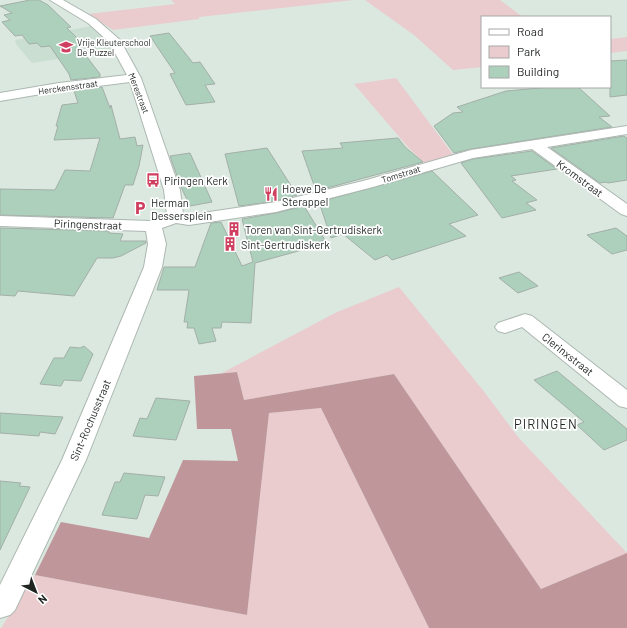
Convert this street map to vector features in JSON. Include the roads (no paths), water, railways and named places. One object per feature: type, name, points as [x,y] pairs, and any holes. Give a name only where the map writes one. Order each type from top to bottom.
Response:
[{"type":"street","name":"Merestraat","points":[[55,0],[92,21],[114,40],[135,78],[172,190],[175,218]]},
{"type":"street","name":"Herckensstraat","points":[[0,97],[135,78]]},
{"type":"street","name":"Tomstraat","points":[[175,218],[195,219],[276,207],[368,184],[471,154],[627,130]]},
{"type":"street","name":"Kromstraat","points":[[534,144],[627,212]]},
{"type":"street","name":"Piringenstraat","points":[[0,221],[154,226],[175,218]]},
{"type":"street","name":"Sint-Rochusstraat","points":[[0,607],[5,602],[74,460],[153,266],[157,244],[154,226]]},
{"type":"street","name":"Clerinxstraat","points":[[506,327],[525,320],[627,401]]},
{"type":"place","name":"Vrije Kleuterschool De Puzzel","points":[[66,47]]},
{"type":"place","name":"Piringen Kerk","points":[[153,180]]},
{"type":"place","name":"Hoeve De Sterappel","points":[[271,194]]},
{"type":"place","name":"Herman Dessersplein","points":[[140,208]]},
{"type":"place","name":"Toren van Sint-Gertrudiskerk","points":[[234,229]]},
{"type":"place","name":"Sint-Gertrudiskerk","points":[[230,244]]},
{"type":"district","name":"PIRINGEN","points":[[546,424]]}]
